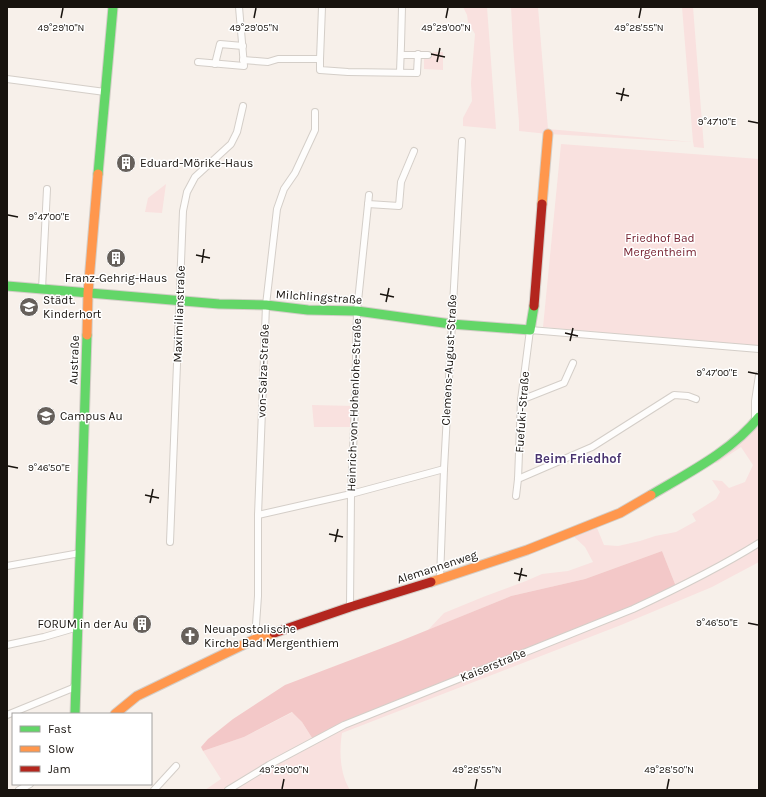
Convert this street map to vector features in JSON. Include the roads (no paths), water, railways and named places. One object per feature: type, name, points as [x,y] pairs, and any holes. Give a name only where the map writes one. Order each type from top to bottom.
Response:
[{"type":"street","name":"Austraße","points":[[75,713],[88,292],[113,7]]},
{"type":"street","points":[[239,7],[243,46],[243,63]]},
{"type":"street","points":[[322,7],[320,70],[417,73],[418,54]]},
{"type":"street","points":[[400,72],[402,7]]},
{"type":"street","points":[[215,64],[220,44],[243,46]]},
{"type":"street","points":[[401,55],[428,55]]},
{"type":"street","points":[[198,62],[215,64],[268,62],[278,59],[320,59]]},
{"type":"street","points":[[7,78],[105,92]]},
{"type":"street","name":"Maximilianstraße","points":[[170,542],[183,211],[187,192],[195,177],[230,144],[237,132],[243,106]]},
{"type":"street","name":"von-Salza-Straße","points":[[255,639],[258,596],[258,515],[266,305],[277,209],[284,189],[295,173],[316,130],[315,112]]},
{"type":"street","points":[[548,134],[533,313],[530,330],[759,349]]},
{"type":"street","name":"Clemens-August-Straße","points":[[440,579],[451,324],[462,141]]},
{"type":"street","points":[[368,204],[399,206],[401,182],[414,151]]},
{"type":"street","points":[[42,288],[47,189]]},
{"type":"street","name":"Heinrich-von-Hohenlohe-Straße","points":[[350,606],[351,494],[357,311],[369,195]]},
{"type":"street","name":"Milchlingstraße","points":[[7,286],[219,304],[266,305],[308,310],[357,311],[451,324],[530,330]]},
{"type":"street","name":"Fuefuki-Straße","points":[[516,496],[521,400],[530,330]]},
{"type":"street","points":[[521,400],[564,383],[573,363]]},
{"type":"street","points":[[757,420],[755,401],[759,375]]},
{"type":"street","points":[[518,479],[592,448],[674,395],[688,396],[696,399]]},
{"type":"street","name":"Alemannenweg","points":[[116,713],[137,696],[255,639],[350,606],[440,579],[527,550],[620,513],[709,462],[757,420]]},
{"type":"street","points":[[258,515],[351,494],[444,469]]},
{"type":"street","name":"Kaiserstraße","points":[[228,790],[269,765],[344,725],[632,609],[677,589],[739,556],[759,543]]},
{"type":"street","points":[[7,566],[80,553]]},
{"type":"street","points":[[7,645],[44,637],[78,627]]},
{"type":"street","points":[[7,715],[73,688],[76,682]]},
{"type":"street","points":[[154,790],[176,766]]},
{"type":"street","points":[[19,790],[28,785]]},
{"type":"place","name":"Eduard-Mörike-Haus","points":[[126,163]]},
{"type":"place","name":"Franz-Gehrig-Haus","points":[[116,258]]},
{"type":"place","name":"Städt. Kinderhort","points":[[29,307]]},
{"type":"place","name":"Campus Au","points":[[46,416]]},
{"type":"place","name":"FORUM in der Au","points":[[142,624]]},
{"type":"place","name":"Neuapostolische Kirche Bad Mergenthiem","points":[[190,636]]},
{"type":"district","name":"Beim Friedhof","points":[[578,458]]},
{"type":"park label","name":"Friedhof Bad Mergentheim","points":[[660,245]]}]
